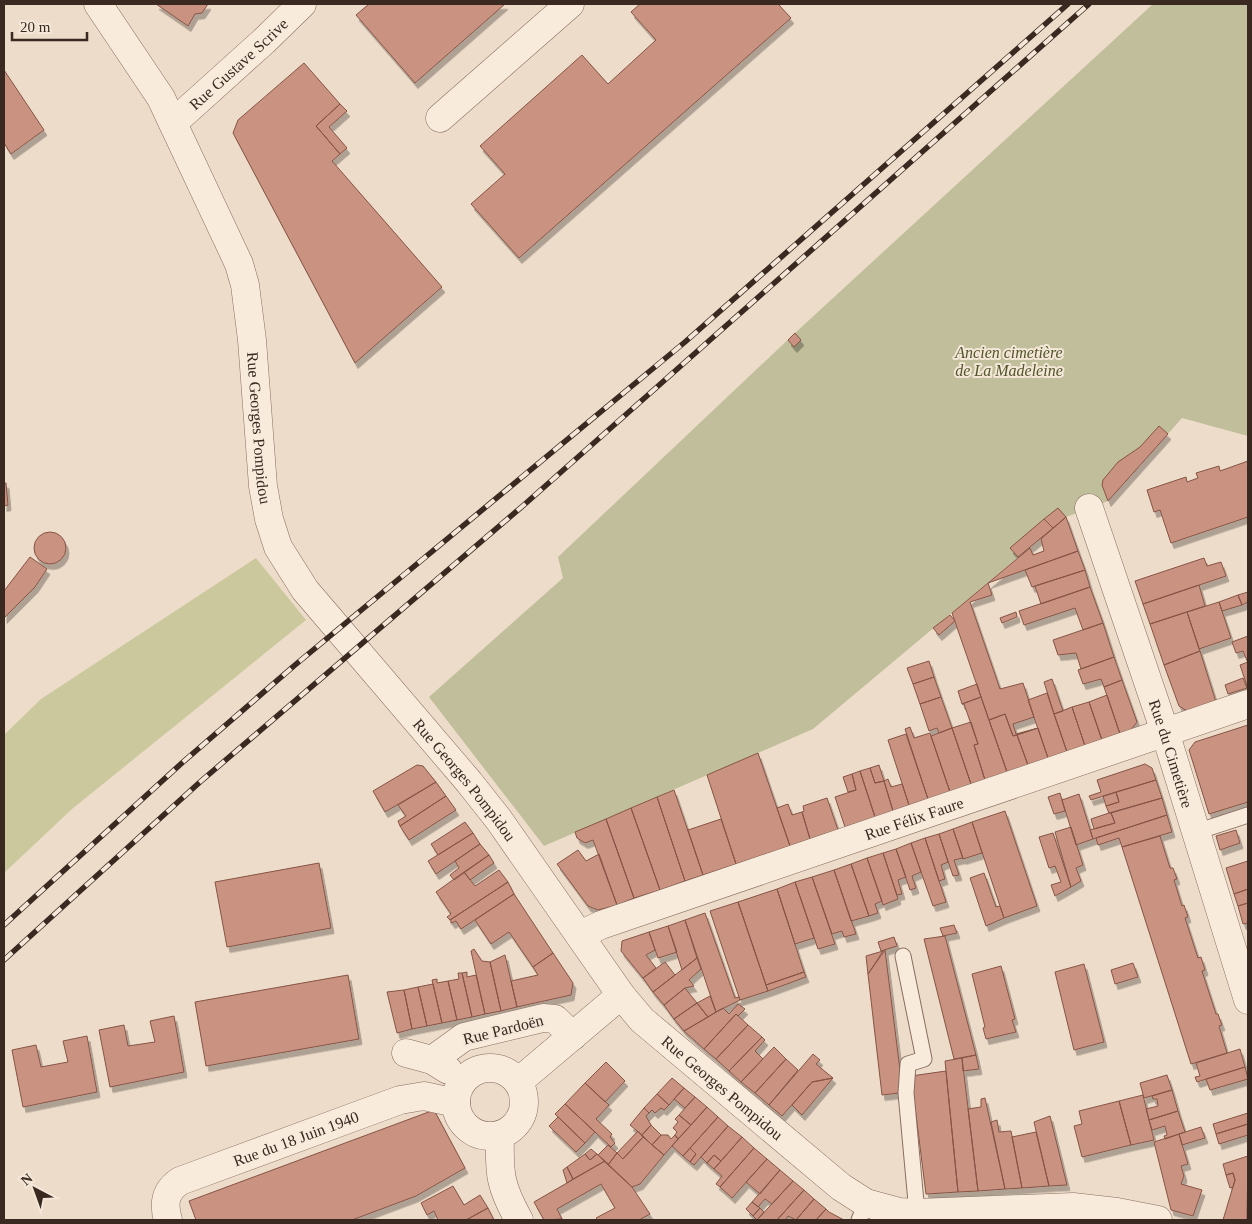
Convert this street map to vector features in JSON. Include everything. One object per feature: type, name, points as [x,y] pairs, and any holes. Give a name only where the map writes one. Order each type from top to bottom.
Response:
[{"type":"street","name":"Rue Georges Pompidou","points":[[98,4],[169,114],[234,248],[245,285],[252,340],[263,486],[269,519],[278,547],[305,590],[469,782],[621,995],[658,1036],[695,1062],[834,1182],[862,1212],[899,1212],[925,1216],[1013,1208],[1073,1207],[1117,1212],[1158,1220]]},
{"type":"street","name":"Rue Gustave Scrive","points":[[169,114],[278,4]]},
{"type":"street","name":"Rue Gustave Scrive","points":[[169,114],[264,41],[302,4]]},
{"type":"street","points":[[440,118],[570,4]]},
{"type":"street","name":"Rue du Cimetière","points":[[1088,508],[1165,732],[1248,1000]]},
{"type":"street","name":"Rue Félix Faure","points":[[580,935],[610,922],[1248,704]]},
{"type":"street","name":"Rue Pardoën","points":[[518,1082],[621,995]]},
{"type":"street","name":"Rue Pardoën","points":[[432,1060],[464,1037],[543,1018],[555,1019],[573,1036]]},
{"type":"street","points":[[406,1053],[432,1060],[459,1092]]},
{"type":"street","points":[[490,1068],[503,1070],[518,1082],[524,1098],[523,1114],[514,1127],[500,1136],[482,1136],[472,1132],[460,1119],[459,1092],[472,1073],[490,1068]]},
{"type":"street","name":"Rue du 18 Juin 1940","points":[[168,1220],[164,1203],[171,1188],[180,1181],[400,1100],[459,1092]]},
{"type":"street","points":[[500,1136],[500,1178],[506,1197],[519,1220]]},
{"type":"lane","points":[[1196,832],[1248,815]]},
{"type":"lane","points":[[904,956],[924,1059],[908,1064],[906,1093],[925,1216]]},
{"type":"shaded area","points":[[256,558],[306,620],[72,809],[4,873],[4,735],[41,699]]},
{"type":"green space","name":"Ancien cimetière de La Madeleine","points":[[1153,4],[1248,4],[1248,436],[1182,418],[1108,501],[1066,517],[813,729],[544,846],[429,697],[563,578],[558,557],[795,333]]},
{"type":"building","points":[[156,4],[208,4],[202,13],[195,14],[188,26]]},
{"type":"building","points":[[369,4],[505,4],[415,83],[356,15]]},
{"type":"building","points":[[640,4],[778,4],[791,18],[519,258],[471,204],[505,174],[480,146],[582,55],[608,84],[656,40],[631,12]]},
{"type":"building","points":[[304,63],[340,104],[316,126],[340,154],[332,161],[442,287],[355,363],[233,133],[238,120]]},
{"type":"building","points":[[4,70],[44,130],[11,154],[4,143]]},
{"type":"building","points":[[340,104],[347,111],[329,127],[347,148],[340,154],[316,126]]},
{"type":"building","points":[[795,333],[801,340],[794,347],[788,340]]},
{"type":"building","points":[[1159,426],[1168,434],[1108,501],[1102,485],[1103,480],[1118,462],[1140,447]]},
{"type":"building","points":[[1248,461],[1248,517],[1171,543],[1160,510],[1154,512],[1147,490],[1186,477],[1187,482],[1198,478],[1196,473],[1219,466],[1220,471]]},
{"type":"building","points":[[4,483],[6,483],[8,505],[4,506]]},
{"type":"building","points":[[1058,508],[1066,517],[1053,528],[1044,519]]},
{"type":"building","points":[[1066,517],[1078,551],[988,583],[1030,548],[1033,555],[1044,551],[1041,539]]},
{"type":"building","points":[[1044,519],[1053,528],[1018,557],[1010,548]]},
{"type":"building","points":[[50,532],[61,537],[66,548],[61,559],[50,564],[39,559],[34,548],[39,537]]},
{"type":"building","points":[[1078,551],[1085,570],[1032,587],[1025,570]]},
{"type":"building","points":[[30,557],[47,569],[35,587],[4,618],[4,591]]},
{"type":"building","points":[[1204,558],[1207,566],[1221,562],[1226,576],[1143,604],[1135,581]]},
{"type":"building","points":[[1085,570],[1090,587],[1041,604],[1035,586]]},
{"type":"building","points":[[988,583],[992,595],[970,602],[1000,689],[1023,683],[1034,717],[1013,724],[1016,734],[1038,728],[1013,736],[1005,714],[989,720],[952,613]]},
{"type":"building","points":[[1199,585],[1205,606],[1150,624],[1143,604]]},
{"type":"building","points":[[1090,587],[1103,623],[1083,630],[1075,608],[1024,625],[1019,611]]},
{"type":"building","points":[[1248,592],[1248,602],[1242,605],[1238,595]]},
{"type":"building","points":[[1238,595],[1242,605],[1222,611],[1219,602]]},
{"type":"building","points":[[1219,602],[1231,638],[1199,649],[1187,612]]},
{"type":"building","points":[[1016,612],[1017,617],[1002,623],[1000,618]]},
{"type":"building","points":[[1187,612],[1200,651],[1164,665],[1150,624]]},
{"type":"building","points":[[950,615],[955,621],[939,635],[933,628]]},
{"type":"building","points":[[1103,623],[1114,657],[1081,669],[1076,653],[1058,655],[1053,640]]},
{"type":"building","points":[[1248,636],[1248,663],[1243,651],[1236,653],[1232,642]]},
{"type":"building","points":[[1200,651],[1216,702],[1187,711],[1179,706],[1164,665]]},
{"type":"building","points":[[1114,657],[1122,680],[1104,687],[1101,679],[1083,684],[1078,670]]},
{"type":"building","points":[[929,661],[934,677],[913,684],[907,668]]},
{"type":"building","points":[[1248,662],[1248,689],[1240,665]]},
{"type":"building","points":[[934,677],[941,697],[920,704],[913,684]]},
{"type":"building","points":[[1243,678],[1247,688],[1228,694],[1225,685]]},
{"type":"building","points":[[1052,679],[1063,711],[1054,714],[1044,682]]},
{"type":"building","points":[[1122,680],[1137,722],[1131,730],[1120,734],[1104,687]]},
{"type":"building","points":[[977,684],[981,697],[962,704],[958,691]]},
{"type":"building","points":[[1047,693],[1067,752],[1048,758],[1028,700]]},
{"type":"building","points":[[1107,695],[1120,734],[1102,740],[1089,702]]},
{"type":"building","points":[[941,697],[952,728],[939,733],[937,728],[929,731],[920,704]]},
{"type":"building","points":[[981,697],[1007,772],[985,780],[974,745],[978,744],[964,704],[962,704]]},
{"type":"building","points":[[1089,702],[1102,740],[1085,746],[1072,707]]},
{"type":"building","points":[[1072,707],[1085,746],[1067,752],[1054,714]]},
{"type":"building","points":[[1005,714],[1013,736],[1017,735],[1028,765],[1007,772],[989,720]]},
{"type":"building","points":[[971,722],[978,744],[974,745],[985,780],[971,784],[952,728]]},
{"type":"building","points":[[1248,725],[1248,802],[1209,814],[1189,750],[1195,742]]},
{"type":"building","points":[[910,727],[914,738],[930,733],[950,792],[928,799],[905,729]]},
{"type":"building","points":[[952,728],[971,784],[950,792],[931,736]]},
{"type":"building","points":[[1038,728],[1048,758],[1028,765],[1017,735]]},
{"type":"building","points":[[906,734],[928,799],[909,805],[888,740]]},
{"type":"building","points":[[758,753],[790,846],[736,864],[707,775]]},
{"type":"building","points":[[1145,764],[1152,768],[1156,780],[1091,800],[1089,796],[1101,792],[1097,780]]},
{"type":"building","points":[[417,765],[423,766],[436,782],[385,812],[373,791]]},
{"type":"building","points":[[879,765],[884,781],[875,783],[870,768]]},
{"type":"building","points":[[870,768],[875,783],[884,781],[893,811],[875,817],[860,771]]},
{"type":"building","points":[[860,771],[875,817],[845,827],[835,797],[856,790],[852,774]]},
{"type":"building","points":[[852,774],[856,790],[848,792],[843,777]]},
{"type":"building","points":[[888,779],[891,787],[902,784],[909,805],[893,811],[884,781]]},
{"type":"building","points":[[1156,780],[1162,798],[1109,813],[1106,806],[1119,802],[1116,792]]},
{"type":"building","points":[[436,782],[446,796],[400,826],[398,821],[406,816],[398,805]]},
{"type":"building","points":[[674,790],[703,875],[685,881],[657,797]]},
{"type":"building","points":[[1116,792],[1119,802],[1106,806],[1103,796]]},
{"type":"building","points":[[1060,793],[1065,811],[1054,814],[1048,797]]},
{"type":"building","points":[[1079,794],[1093,839],[1076,845],[1062,800]]},
{"type":"building","points":[[446,796],[456,810],[409,840],[400,826]]},
{"type":"building","points":[[657,797],[685,881],[660,890],[631,808]]},
{"type":"building","points":[[827,798],[838,830],[810,839],[802,812],[804,811],[803,806]]},
{"type":"building","points":[[1162,798],[1167,815],[1093,839],[1090,830],[1115,823],[1111,813]]},
{"type":"building","points":[[788,804],[792,815],[802,812],[810,839],[790,846],[777,808]]},
{"type":"building","points":[[631,808],[660,890],[634,898],[606,819]]},
{"type":"building","points":[[1005,811],[1037,906],[1004,918],[972,822]]},
{"type":"building","points":[[1111,813],[1115,823],[1094,829],[1091,819]]},
{"type":"building","points":[[1167,815],[1172,832],[1122,847],[1119,838],[1098,845],[1096,838]]},
{"type":"building","points":[[606,819],[634,898],[617,905],[593,840],[585,843],[577,838],[575,832]]},
{"type":"building","points":[[721,819],[736,864],[703,875],[688,830]]},
{"type":"building","points":[[465,822],[473,833],[438,855],[431,844]]},
{"type":"building","points":[[972,822],[982,853],[963,859],[953,829]]},
{"type":"building","points":[[1071,827],[1083,865],[1076,868],[1081,881],[1071,887],[1055,832]]},
{"type":"building","points":[[953,829],[963,858],[954,860],[959,875],[953,876],[939,834]]},
{"type":"building","points":[[1236,830],[1240,843],[1220,850],[1216,836]]},
{"type":"building","points":[[473,833],[480,844],[436,874],[428,861]]},
{"type":"building","points":[[1053,833],[1071,887],[1055,896],[1051,885],[1061,882],[1055,866],[1049,868],[1039,837]]},
{"type":"building","points":[[939,834],[948,862],[941,865],[945,879],[939,881],[925,838]]},
{"type":"building","points":[[1160,836],[1170,868],[1173,868],[1177,879],[1174,880],[1182,906],[1184,905],[1188,917],[1185,918],[1198,958],[1201,957],[1205,970],[1202,971],[1216,1014],[1218,1014],[1222,1025],[1219,1026],[1227,1053],[1191,1064],[1122,847]]},
{"type":"building","points":[[925,838],[946,902],[933,906],[911,843]]},
{"type":"building","points":[[911,843],[921,872],[912,876],[916,888],[910,890],[896,849]]},
{"type":"building","points":[[480,844],[489,855],[454,880],[450,875],[459,868],[455,861]]},
{"type":"building","points":[[896,849],[906,877],[898,880],[902,894],[897,895],[883,853]]},
{"type":"building","points":[[578,850],[586,861],[599,854],[617,905],[598,910],[588,906],[557,864]]},
{"type":"building","points":[[883,853],[898,899],[883,905],[867,858]]},
{"type":"building","points":[[489,855],[494,863],[470,880],[464,872]]},
{"type":"building","points":[[867,858],[882,901],[875,904],[878,913],[869,916],[851,864]]},
{"type":"building","points":[[1248,861],[1248,889],[1234,894],[1226,868]]},
{"type":"building","points":[[319,863],[331,928],[227,947],[215,882]]},
{"type":"building","points":[[851,864],[869,916],[851,921],[834,870]]},
{"type":"building","points":[[499,870],[508,882],[450,920],[447,917],[451,914],[436,892],[464,872],[475,886]]},
{"type":"building","points":[[834,870],[856,934],[844,937],[842,931],[832,934],[812,877]]},
{"type":"building","points":[[984,873],[996,907],[1000,906],[1004,918],[986,926],[970,878]]},
{"type":"building","points":[[812,877],[835,944],[818,949],[795,882]]},
{"type":"building","points":[[508,882],[514,894],[461,929],[456,921],[452,923],[450,920]]},
{"type":"building","points":[[795,882],[814,938],[795,944],[777,889]]},
{"type":"building","points":[[777,889],[804,972],[766,985],[738,902]]},
{"type":"building","points":[[1248,889],[1248,903],[1238,906],[1234,894]]},
{"type":"building","points":[[514,894],[553,953],[533,967],[509,932],[491,944],[475,920]]},
{"type":"building","points":[[738,902],[768,991],[740,1000],[710,911]]},
{"type":"building","points":[[1248,903],[1248,923],[1243,924],[1238,906]]},
{"type":"building","points":[[705,913],[735,998],[739,997],[740,1000],[716,1012],[685,920]]},
{"type":"building","points":[[685,920],[697,958],[682,970],[668,926]]},
{"type":"building","points":[[954,925],[957,933],[943,936],[940,928]]},
{"type":"building","points":[[668,926],[677,952],[658,958],[649,932]]},
{"type":"building","points":[[649,932],[655,950],[646,955],[656,968],[643,978],[621,951],[622,941]]},
{"type":"building","points":[[945,936],[976,1055],[954,1059],[924,939]]},
{"type":"building","points":[[894,937],[897,946],[881,951],[878,942]]},
{"type":"building","points":[[474,949],[482,961],[490,962],[501,1011],[485,1014],[471,951]]},
{"type":"building","points":[[885,950],[900,1070],[899,1093],[882,1095],[868,974]]},
{"type":"building","points":[[883,951],[876,962],[868,974],[866,956]]},
{"type":"building","points":[[553,953],[573,983],[571,995],[517,1007],[511,981],[538,975],[533,967]]},
{"type":"building","points":[[505,955],[517,1007],[501,1011],[490,962]]},
{"type":"building","points":[[697,958],[701,969],[689,980],[694,986],[685,988],[664,1005],[653,992]]},
{"type":"building","points":[[665,962],[675,975],[653,992],[643,978]]},
{"type":"building","points":[[1133,963],[1138,977],[1115,984],[1111,970]]},
{"type":"building","points":[[1084,964],[1104,1042],[1074,1050],[1055,972]]},
{"type":"building","points":[[1001,966],[1015,1019],[1012,1020],[1016,1032],[986,1039],[983,1028],[985,1027],[972,974]]},
{"type":"building","points":[[467,972],[467,977],[476,975],[485,1014],[472,1017],[462,973]]},
{"type":"building","points":[[804,972],[806,977],[768,991],[766,985]]},
{"type":"building","points":[[458,973],[462,973],[472,1017],[457,1020],[448,981],[459,979]]},
{"type":"building","points":[[348,975],[359,1039],[206,1066],[195,1002]]},
{"type":"building","points":[[437,979],[437,983],[448,981],[457,1020],[442,1023],[432,980]]},
{"type":"building","points":[[433,984],[442,1023],[427,1026],[418,987]]},
{"type":"building","points":[[418,987],[427,1026],[412,1029],[404,990]]},
{"type":"building","points":[[685,988],[697,1003],[674,1019],[664,1005]]},
{"type":"building","points":[[404,990],[412,1029],[397,1033],[387,992]]},
{"type":"building","points":[[710,996],[716,1012],[708,1017],[697,1003]]},
{"type":"building","points":[[697,1003],[708,1017],[684,1031],[674,1019]]},
{"type":"building","points":[[738,1004],[745,1009],[738,1016],[736,1014],[704,1049],[684,1031],[723,1008],[729,1014]]},
{"type":"building","points":[[736,1014],[748,1025],[716,1059],[704,1049]]},
{"type":"building","points":[[174,1016],[184,1072],[110,1087],[99,1030],[124,1025],[128,1046],[155,1042],[150,1021]]},
{"type":"building","points":[[748,1025],[762,1037],[729,1071],[716,1059]]},
{"type":"building","points":[[87,1036],[97,1092],[23,1107],[12,1050],[36,1045],[41,1067],[68,1062],[63,1041]]},
{"type":"building","points":[[762,1037],[765,1040],[755,1051],[763,1059],[741,1082],[729,1071]]},
{"type":"building","points":[[774,1047],[786,1059],[755,1093],[741,1082]]},
{"type":"building","points":[[1240,1049],[1245,1067],[1197,1082],[1195,1077],[1200,1076],[1196,1063]]},
{"type":"building","points":[[813,1054],[820,1060],[816,1064],[833,1078],[812,1082],[782,1116],[769,1105]]},
{"type":"building","points":[[976,1055],[979,1069],[963,1071],[962,1058]]},
{"type":"building","points":[[962,1058],[978,1191],[958,1192],[945,1061]]},
{"type":"building","points":[[786,1059],[798,1070],[769,1105],[755,1093]]},
{"type":"building","points":[[606,1062],[625,1081],[605,1102],[585,1083]]},
{"type":"building","points":[[1245,1067],[1248,1079],[1210,1090],[1206,1079]]},
{"type":"building","points":[[946,1071],[958,1192],[926,1194],[911,1076]]},
{"type":"building","points":[[1167,1075],[1172,1090],[1144,1098],[1140,1083]]},
{"type":"building","points":[[672,1078],[684,1088],[669,1105],[657,1094]]},
{"type":"building","points":[[833,1078],[802,1115],[792,1105],[812,1082]]},
{"type":"building","points":[[585,1083],[609,1105],[596,1119],[612,1134],[610,1137],[615,1143],[611,1147],[565,1104]]},
{"type":"building","points":[[684,1088],[695,1097],[685,1108],[674,1099]]},
{"type":"building","points":[[1172,1090],[1178,1111],[1149,1120],[1146,1109],[1158,1106],[1157,1099],[1153,1099],[1152,1096]]},
{"type":"building","points":[[657,1094],[669,1105],[664,1110],[661,1108],[655,1113],[652,1110],[649,1113],[644,1108]]},
{"type":"building","points":[[1143,1095],[1154,1140],[1131,1145],[1119,1101]]},
{"type":"building","points":[[695,1097],[707,1107],[691,1125],[679,1115]]},
{"type":"building","points":[[985,1098],[1005,1189],[978,1191],[968,1109],[981,1107],[981,1099]]},
{"type":"building","points":[[1119,1101],[1131,1145],[1082,1157],[1074,1126],[1082,1124],[1079,1111]]},
{"type":"building","points":[[565,1104],[595,1132],[585,1143],[555,1114]]},
{"type":"building","points":[[707,1107],[718,1117],[683,1156],[672,1146]]},
{"type":"building","points":[[644,1108],[649,1113],[646,1116],[651,1125],[642,1135],[630,1125]]},
{"type":"building","points":[[434,1110],[465,1168],[416,1196],[352,1220],[196,1220],[189,1201]]},
{"type":"building","points":[[1178,1111],[1185,1132],[1165,1139],[1164,1136],[1167,1135],[1165,1126],[1152,1130],[1149,1120]]},
{"type":"building","points":[[1248,1113],[1248,1124],[1216,1134],[1213,1124]]},
{"type":"building","points":[[679,1115],[691,1125],[678,1139],[675,1135],[677,1132],[673,1128],[678,1122],[675,1119]]},
{"type":"building","points":[[1050,1116],[1067,1185],[1049,1186],[1034,1122]]},
{"type":"building","points":[[558,1117],[585,1143],[576,1152],[549,1126]]},
{"type":"building","points":[[718,1117],[728,1126],[694,1165],[690,1162],[696,1154],[690,1148]]},
{"type":"building","points":[[997,1120],[999,1132],[1011,1131],[1022,1188],[1005,1189],[991,1122]]},
{"type":"building","points":[[1248,1124],[1248,1135],[1219,1144],[1216,1134]]},
{"type":"building","points":[[651,1125],[661,1135],[652,1145],[642,1135]]},
{"type":"building","points":[[728,1126],[742,1137],[721,1161],[714,1155],[707,1163],[701,1157]]},
{"type":"building","points":[[1201,1127],[1205,1138],[1182,1145],[1179,1134]]},
{"type":"building","points":[[638,1131],[643,1137],[623,1159],[617,1153]]},
{"type":"building","points":[[1036,1132],[1049,1186],[1022,1188],[1012,1137]]},
{"type":"building","points":[[1179,1134],[1188,1164],[1181,1166],[1184,1176],[1181,1184],[1202,1190],[1193,1216],[1171,1210],[1154,1142]]},
{"type":"building","points":[[661,1135],[668,1135],[671,1139],[675,1135],[678,1139],[664,1155],[652,1145]]},
{"type":"building","points":[[643,1137],[664,1155],[640,1184],[632,1187],[608,1165],[617,1153],[623,1159]]},
{"type":"building","points":[[742,1137],[754,1148],[720,1187],[716,1184],[722,1176],[714,1169]]},
{"type":"building","points":[[608,1145],[617,1153],[608,1165],[598,1155]]},
{"type":"building","points":[[690,1148],[696,1154],[690,1162],[683,1156]]},
{"type":"building","points":[[754,1148],[767,1159],[732,1198],[720,1187]]},
{"type":"building","points":[[591,1149],[597,1154],[590,1160],[585,1154]]},
{"type":"building","points":[[585,1154],[590,1160],[597,1154],[605,1161],[573,1179],[567,1167]]},
{"type":"building","points":[[714,1155],[721,1161],[714,1169],[707,1163]]},
{"type":"building","points":[[1248,1156],[1247,1220],[1223,1220],[1235,1180],[1233,1173],[1226,1175],[1223,1164]]},
{"type":"building","points":[[767,1159],[780,1170],[760,1194],[746,1182]]},
{"type":"building","points":[[605,1161],[632,1187],[650,1214],[639,1220],[598,1220],[596,1218],[615,1208],[601,1184],[557,1209],[562,1219],[544,1220],[534,1202]]},
{"type":"building","points":[[567,1167],[573,1179],[567,1183],[563,1170]]},
{"type":"building","points":[[780,1170],[793,1181],[772,1204],[765,1199],[758,1207],[752,1202]]},
{"type":"building","points":[[1233,1173],[1235,1180],[1233,1187],[1230,1188],[1226,1175]]},
{"type":"building","points":[[793,1181],[804,1190],[777,1220],[757,1220]]},
{"type":"building","points":[[453,1186],[464,1205],[480,1195],[488,1208],[466,1220],[438,1220],[434,1211],[427,1215],[421,1203]]},
{"type":"building","points":[[804,1190],[814,1199],[796,1220],[788,1216],[785,1220],[777,1220]]},
{"type":"building","points":[[814,1199],[826,1209],[816,1220],[796,1220]]},
{"type":"building","points":[[752,1202],[760,1208],[753,1216],[746,1209]]},
{"type":"building","points":[[488,1208],[494,1220],[466,1220]]},
{"type":"building","points":[[760,1208],[764,1212],[757,1220],[753,1216]]},
{"type":"building","points":[[826,1209],[829,1212],[844,1220],[816,1220]]},
{"type":"railway","points":[[4,925],[183,762],[295,665],[685,342],[1068,4]]},
{"type":"railway","points":[[4,960],[200,782],[525,504],[1089,4]]}]
